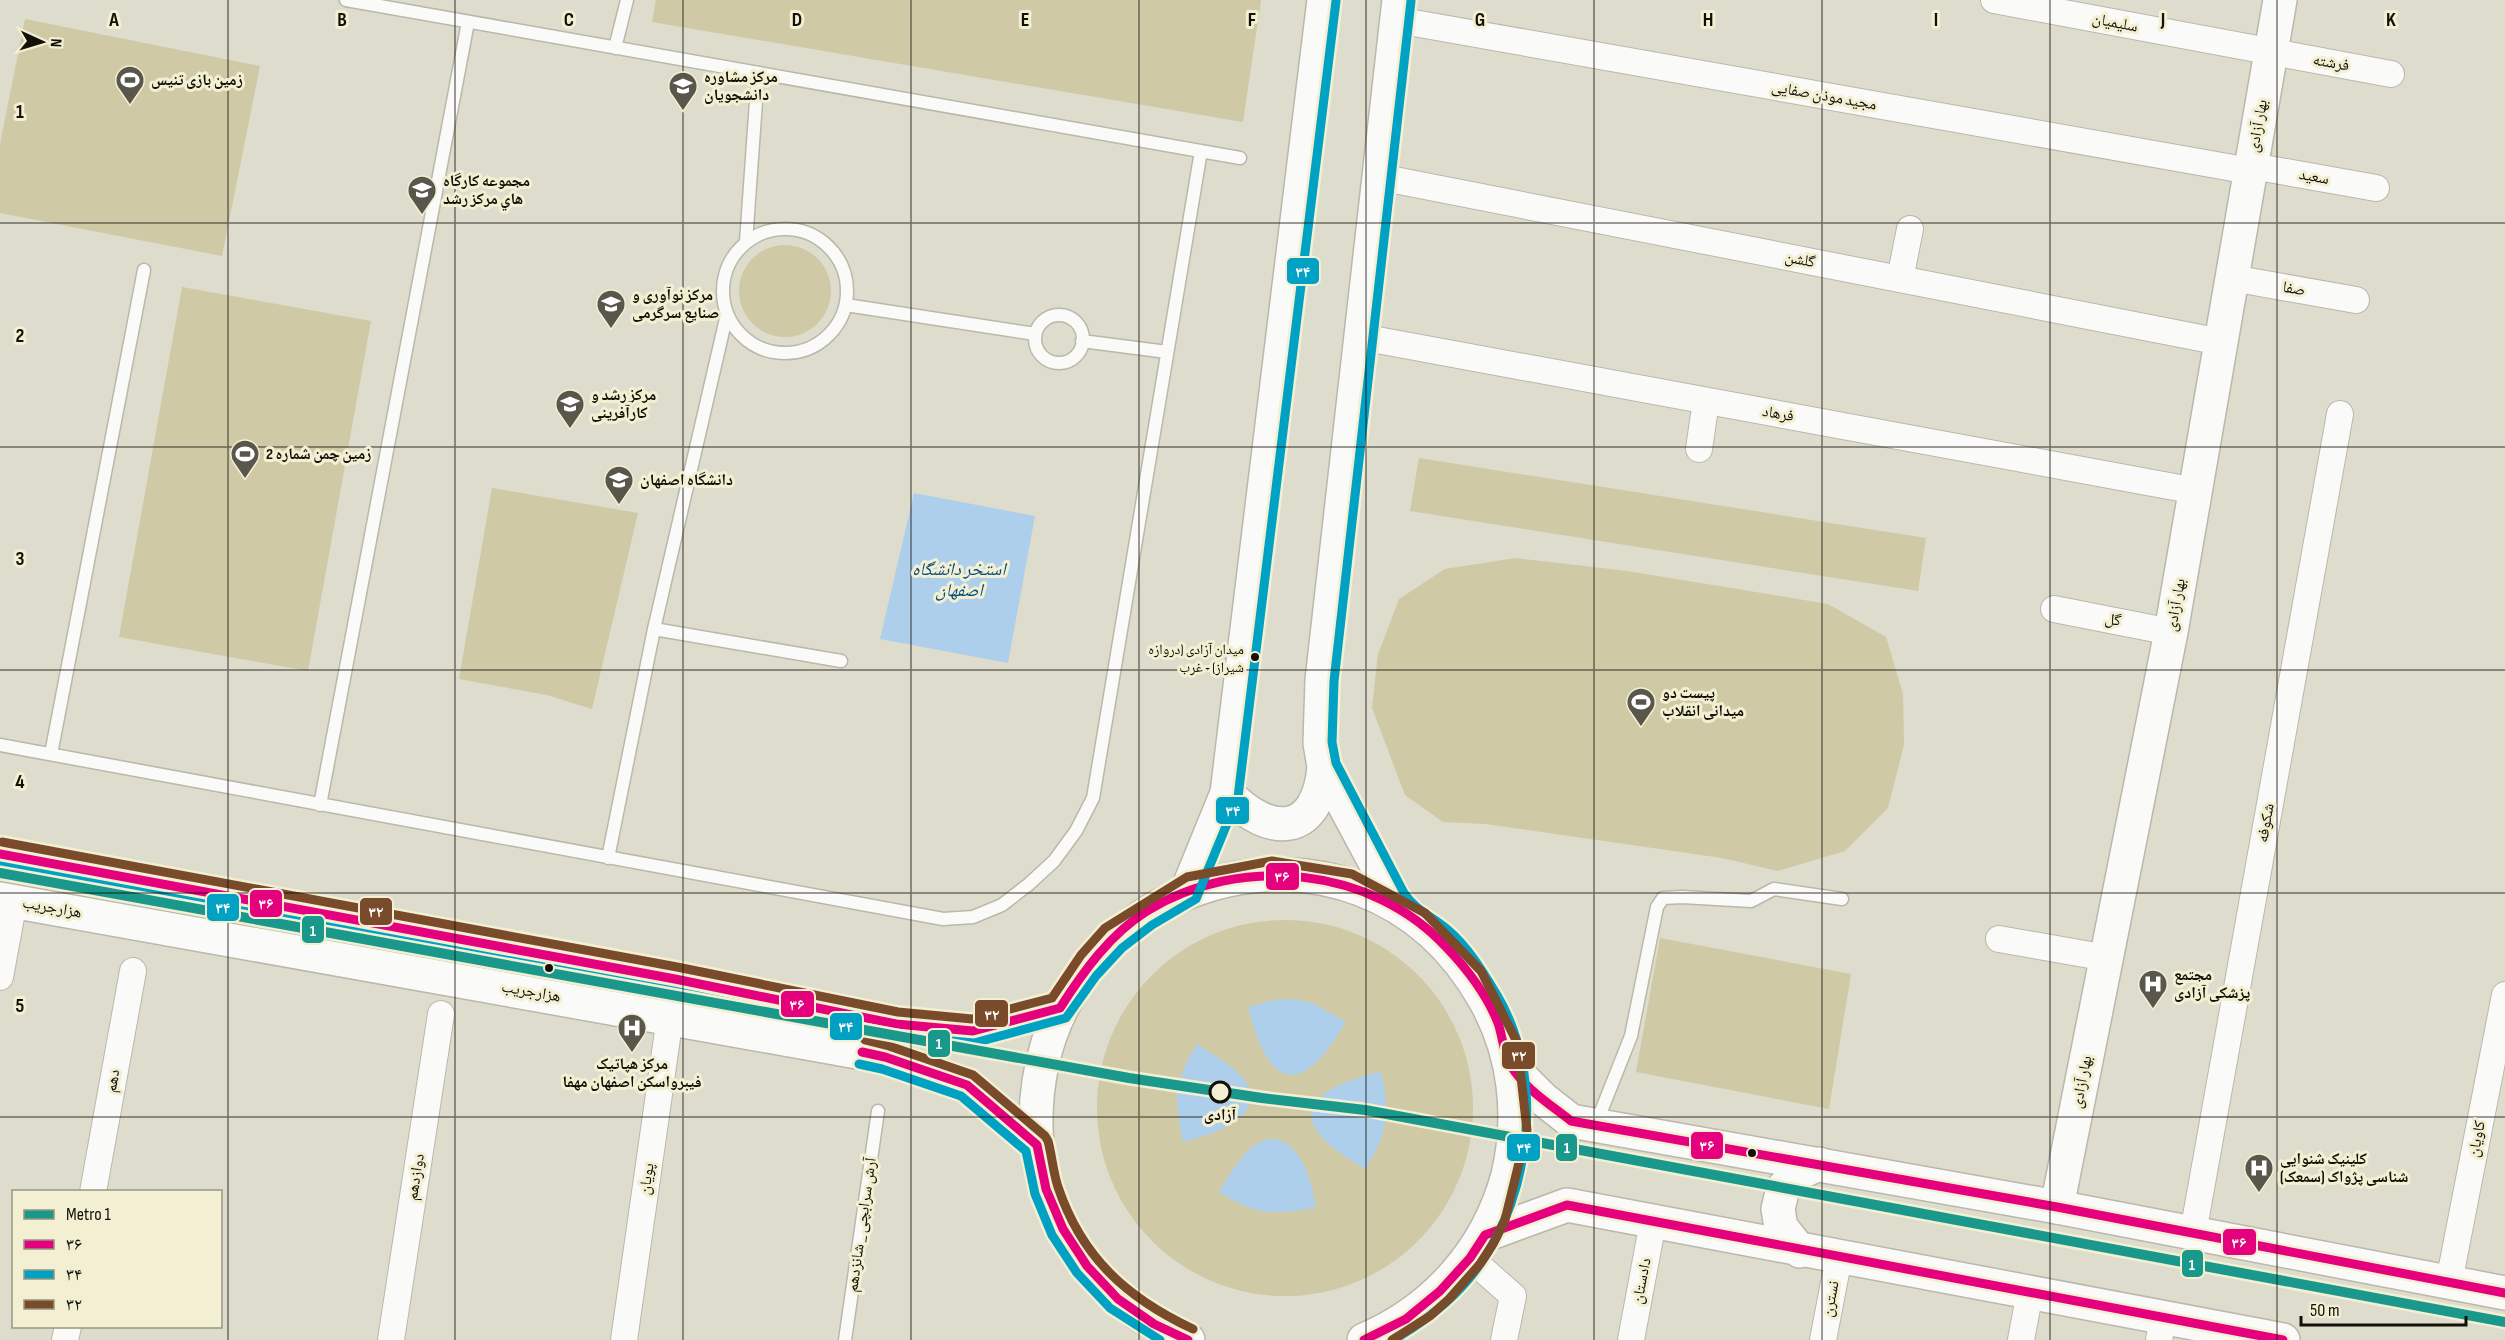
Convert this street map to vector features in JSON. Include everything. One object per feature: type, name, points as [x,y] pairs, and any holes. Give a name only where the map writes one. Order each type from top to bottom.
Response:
[{"type":"main road","points":[[1187,891],[1227,794],[1324,0]]},
{"type":"main road","name":"بهار آزادی","points":[[2057,1207],[2171,632],[2280,0]]},
{"type":"main road","points":[[1227,794],[1249,814],[1261,820],[1274,824],[1290,824],[1301,818],[1312,806],[1322,789],[1324,767],[1320,743],[1322,680],[1398,10]]},
{"type":"main road","points":[[1324,767],[1400,909]]},
{"type":"main road","points":[[0,854],[896,1024],[973,1030],[1060,1008]]},
{"type":"main road","points":[[1154,1340],[1087,1266],[1063,1229],[1046,1189],[1037,1145],[1035,1099],[1044,1052],[1060,1008],[1083,970],[1113,938],[1148,911],[1187,891],[1241,877],[1274,874],[1318,878],[1360,889],[1400,909],[1440,939],[1472,976],[1496,1020],[1511,1067],[1516,1110],[1513,1153],[1502,1195],[1477,1246],[1432,1298],[1406,1319],[1365,1340]]},
{"type":"main road","name":"هزارجریب","points":[[7,900],[885,1056],[967,1085],[1037,1145]]},
{"type":"main road","points":[[514,989],[520,951]]},
{"type":"main road","points":[[1511,1067],[1544,1099],[1572,1121],[2057,1207],[2505,1293]]},
{"type":"main road","points":[[1800,1251],[1781,1227],[1778,1209],[1783,1188],[1799,1173],[1819,1164]]},
{"type":"main road","points":[[1477,1246],[1567,1205],[1800,1251],[2030,1292],[2161,1329],[2283,1340]]},
{"type":"main road","points":[[1118,1299],[1154,1324],[1188,1340]]},
{"type":"street","name":"سلیمیان","points":[[1994,0],[2271,52]]},
{"type":"street","name":"مجید موذن صفایی","points":[[1398,10],[2251,168]]},
{"type":"street","name":"فرشته","points":[[2271,52],[2391,74]]},
{"type":"street","name":"سعید","points":[[2251,168],[2376,188]]},
{"type":"street","name":"گلشن","points":[[1379,177],[2221,342]]},
{"type":"street","points":[[1900,279],[1910,230]]},
{"type":"street","name":"صفا","points":[[2232,278],[2356,300]]},
{"type":"street","name":"فرهاد","points":[[1361,337],[2196,491]]},
{"type":"street","points":[[1699,448],[1706,401]]},
{"type":"street","name":"شکوفه","points":[[2193,1233],[2340,414]]},
{"type":"street","name":"گل","points":[[2054,606],[2171,632]]},
{"type":"street","points":[[0,977],[7,900]]},
{"type":"street","points":[[1999,939],[2107,958]]},
{"type":"street","name":"دهم","points":[[93,1190],[133,971]]},
{"type":"street","name":"کاویان","points":[[2449,1282],[2505,995]]},
{"type":"street","name":"دوازدهم","points":[[391,1340],[441,1014]]},
{"type":"street","name":"پویان","points":[[624,1340],[670,1017]]},
{"type":"street","name":"دادستان","points":[[1631,1340],[1653,1222]]},
{"type":"street","points":[[1477,1246],[1513,1296],[1504,1340]]},
{"type":"street","name":"نسترن","points":[[1823,1340],[1839,1257]]},
{"type":"street","points":[[2021,1340],[2030,1292]]},
{"type":"lane","points":[[346,0],[1240,158]]},
{"type":"lane","points":[[615,48],[627,0]]},
{"type":"lane","points":[[320,805],[468,22]]},
{"type":"lane","points":[[746,242],[758,73]]},
{"type":"lane","points":[[0,745],[943,919],[973,917],[1002,905],[1054,861],[1077,831],[1093,798],[1201,152]]},
{"type":"lane","points":[[777,229],[799,230],[819,238],[831,248],[843,268],[847,284],[846,305],[838,324],[815,346],[793,353],[774,353],[754,345],[740,334],[728,314],[723,292],[725,274],[735,255],[746,242],[760,234],[777,229]]},
{"type":"lane","points":[[51,754],[144,270]]},
{"type":"lane","points":[[846,305],[1035,334]]},
{"type":"lane","points":[[608,858],[654,629],[728,314]]},
{"type":"lane","points":[[1061,315],[1073,321],[1079,328],[1082,341],[1078,353],[1073,358],[1057,363],[1050,362],[1035,345],[1035,334],[1044,320],[1061,315]]},
{"type":"lane","points":[[1082,341],[1167,352]]},
{"type":"lane","points":[[654,629],[841,661]]},
{"type":"lane","points":[[1596,1125],[1632,1036],[1657,907],[1663,898],[1751,901],[1774,889],[1842,899]]},
{"type":"lane","name":"آرش سرابچی _ شانزدهم","points":[[845,1340],[878,1111]]},
{"type":"shaded area","points":[[656,0],[1261,0],[1243,122],[652,22]]},
{"type":"shaded area","name":"زمین بازی تنیس","points":[[25,19],[260,66],[222,256],[0,213],[0,144]]},
{"type":"shaded area","points":[[785,245],[803,248],[818,258],[828,273],[831,291],[828,309],[818,324],[803,334],[785,337],[767,334],[752,324],[742,309],[739,291],[742,273],[752,258],[767,248]]},
{"type":"shaded area","name":"زمین چمن شماره 2","points":[[182,287],[371,321],[308,671],[119,637]]},
{"type":"shaded area","points":[[1419,458],[1926,538],[1918,591],[1410,511]]},
{"type":"shaded area","points":[[492,488],[638,513],[592,709],[547,695],[459,679]]},
{"type":"shaded area","name":"پیست دو میدانی انقلاب","points":[[1516,558],[1627,571],[1828,604],[1886,637],[1903,694],[1904,745],[1888,808],[1845,851],[1778,871],[1722,858],[1486,824],[1443,822],[1405,795],[1372,708],[1378,654],[1399,599],[1445,569]]},
{"type":"shaded area","points":[[1285,920],[1340,928],[1374,942],[1418,975],[1451,1019],[1465,1053],[1473,1108],[1465,1163],[1451,1197],[1418,1241],[1374,1274],[1340,1288],[1285,1296],[1230,1288],[1196,1274],[1152,1241],[1119,1197],[1105,1163],[1097,1108],[1105,1053],[1119,1019],[1152,975],[1196,942],[1230,928]]},
{"type":"shaded area","points":[[1660,938],[1851,974],[1829,1109],[1636,1072]]},
{"type":"water","name":"استخر دانشگاه اصفهان","points":[[914,493],[1035,516],[1008,663],[880,639]]},
{"type":"water","points":[[1294,999],[1312,1003],[1346,1022],[1319,1060],[1308,1069],[1295,1074],[1284,1073],[1274,1067],[1266,1056],[1248,1007],[1274,1000]]},
{"type":"water","points":[[1197,1044],[1240,1075],[1250,1094],[1249,1105],[1243,1115],[1220,1130],[1183,1142],[1178,1114],[1178,1091],[1184,1069]]},
{"type":"water","points":[[1381,1072],[1386,1099],[1385,1122],[1383,1134],[1365,1169],[1335,1149],[1320,1135],[1312,1121],[1312,1109],[1318,1099],[1342,1084]]},
{"type":"water","points":[[1268,1139],[1280,1141],[1297,1153],[1308,1174],[1316,1207],[1289,1212],[1266,1212],[1243,1205],[1219,1192],[1245,1154],[1252,1147]]},
{"type":"metro line","name":"1","points":[[0,873],[1129,1078],[1262,1098],[1365,1110],[2505,1322]]},
{"type":"transit line","name":"۳۴","points":[[0,866],[673,991],[894,1036],[974,1043],[1066,1018],[1096,976],[1122,948],[1152,925],[1196,899],[1238,797],[1336,1]]},
{"type":"transit line","name":"۳۴","points":[[1393,1340],[1429,1317],[1450,1299],[1478,1267],[1496,1237],[1510,1205],[1520,1170],[1526,1134],[1526,1097],[1522,1061],[1512,1027],[1497,995],[1463,945],[1448,930],[1413,904],[1404,893],[1336,763],[1332,742],[1334,681],[1411,1]]},
{"type":"transit line","name":"۳۲","points":[[2,842],[677,967],[898,1012],[972,1019],[1052,998],[1081,955],[1105,928],[1187,877],[1272,861],[1352,874],[1425,913],[1481,971],[1517,1042],[1527,1130],[1505,1220],[1493,1244],[1480,1264],[1449,1299],[1430,1316],[1392,1340]]},
{"type":"transit line","name":"۳۶","points":[[0,854],[675,979],[896,1024],[973,1031],[1060,1008],[1109,942],[1147,911],[1184,893],[1223,881],[1263,876],[1304,877],[1344,885],[1382,900],[1416,921],[1447,948],[1488,1002],[1498,1023],[1508,1061],[1516,1074],[1538,1096],[1571,1121],[2057,1207],[2505,1293]]},
{"type":"transit line","name":"۳۲","points":[[865,1040],[973,1075],[1045,1136],[1058,1187],[1068,1212],[1094,1255],[1110,1273],[1147,1304],[1193,1329]]},
{"type":"transit line","name":"۳۶","points":[[862,1052],[885,1057],[967,1085],[1037,1145],[1046,1189],[1063,1229],[1087,1266],[1118,1299],[1154,1324],[1188,1340]]},
{"type":"transit line","name":"۳۴","points":[[859,1064],[882,1069],[961,1096],[1026,1151],[1035,1194],[1052,1235],[1077,1273],[1110,1308],[1160,1340]]},
{"type":"transit line","name":"۳۶","points":[[1364,1340],[1406,1319],[1440,1291],[1470,1258],[1485,1235],[1567,1205],[2283,1340]]},
{"type":"place","name":"زمین بازی تنیس","points":[[130,106]]},
{"type":"place","name":"مرکز مشاوره دانشجویان","points":[[683,112]]},
{"type":"place","name":"مجموعه کارگاه هاي مرکز رشد","points":[[422,216]]},
{"type":"place","name":"مرکز نوآوری و صنایع سرگرمی","points":[[611,330]]},
{"type":"place","name":"مرکز رشد و کارآفرینی","points":[[570,430]]},
{"type":"place","name":"زمین چمن شماره 2","points":[[245,480]]},
{"type":"place","name":"دانشگاه اصفهان","points":[[619,506]]},
{"type":"place","name":"میدان آزادی (دروازه شیراز) - غرب","points":[[1255,657]]},
{"type":"place","name":"پیست دو میدانی انقلاب","points":[[1641,728]]},
{"type":"place","name":"مجتمع پزشکی آزادی","points":[[2153,1010]]},
{"type":"place","name":"مرکز هپاتیک فیبرواسکن اصفهان مهفا","points":[[632,1054]]},
{"type":"place","name":"آزادی","points":[[1220,1092]]},
{"type":"place","name":"کلینیک شنوایی شناسی پژواک (سمعک)","points":[[2259,1194]]}]
